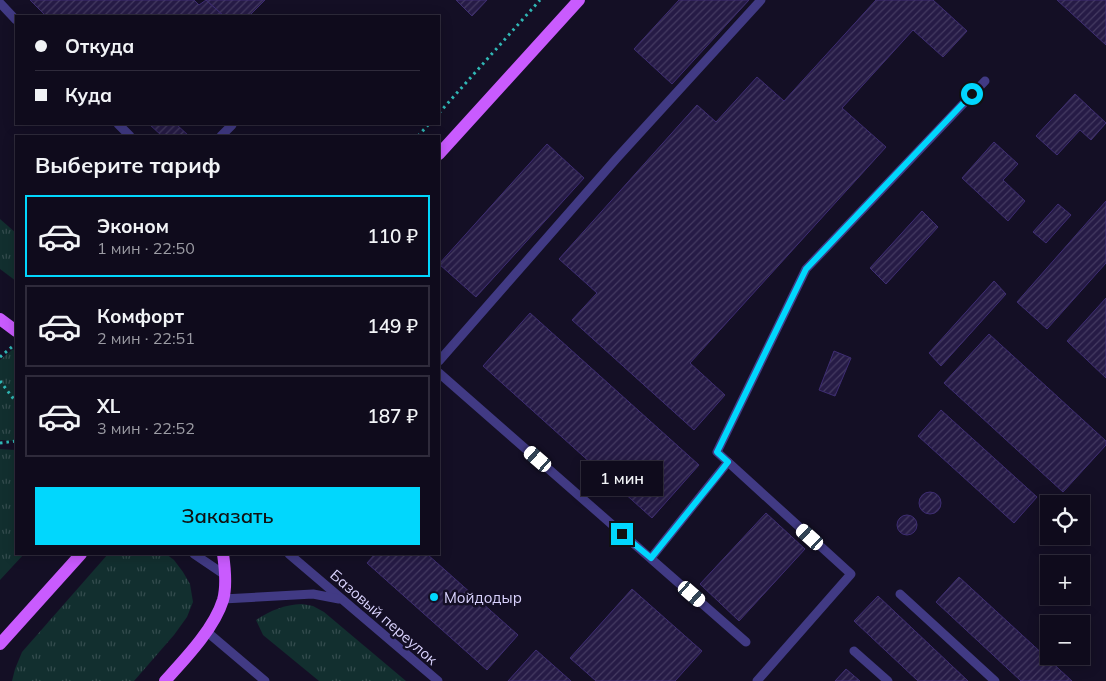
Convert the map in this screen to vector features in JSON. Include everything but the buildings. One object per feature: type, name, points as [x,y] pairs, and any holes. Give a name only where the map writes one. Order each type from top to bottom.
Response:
[{"type":"main road","points":[[440,153],[579,0]]},
{"type":"main road","points":[[0,319],[15,331]]},
{"type":"main road","points":[[0,644],[80,555]]},
{"type":"main road","points":[[164,681],[185,659],[206,631],[223,599],[225,575],[223,555]]},
{"type":"lane","points":[[440,360],[616,159],[761,0]]},
{"type":"lane","points":[[0,3],[15,19]]},
{"type":"lane","points":[[757,681],[851,574],[717,452],[806,269],[985,81]]},
{"type":"lane","points":[[119,125],[129,135]]},
{"type":"lane","points":[[222,135],[232,125]]},
{"type":"lane","points":[[440,374],[746,642]]},
{"type":"lane","points":[[651,558],[728,462]]},
{"type":"lane","points":[[195,555],[225,575]]},
{"type":"lane","name":"Базовый переулок","points":[[290,555],[438,681]]},
{"type":"lane","points":[[223,599],[313,594],[344,601]]},
{"type":"lane","points":[[900,594],[995,681]]},
{"type":"lane","points":[[206,631],[264,681]]},
{"type":"lane","points":[[854,651],[888,681]]},
{"type":"path","points":[[440,112],[540,0]]},
{"type":"path","points":[[419,135],[428,125]]},
{"type":"path","points":[[0,357],[15,343]]},
{"type":"path","points":[[0,381],[15,401]]},
{"type":"path","points":[[0,442],[15,441]]},
{"type":"green space","points":[[0,219],[15,232],[15,280],[0,269]]},
{"type":"green space","points":[[13,349],[15,351],[15,441],[0,440],[0,360]]},
{"type":"green space","points":[[0,449],[15,450],[15,555],[23,555],[0,580]]},
{"type":"green space","points":[[107,555],[167,555],[174,560],[190,584],[193,602],[187,617],[134,681],[12,681],[22,652]]},
{"type":"green space","points":[[302,604],[313,606],[324,612],[406,681],[319,681],[263,635],[256,620],[278,609]]},
{"type":"place","name":"Мойдодыр","points":[[434,597]]},
{"type":"route","points":[[622,534],[651,558],[717,476],[728,462],[717,452],[806,269],[972,94]]}]
